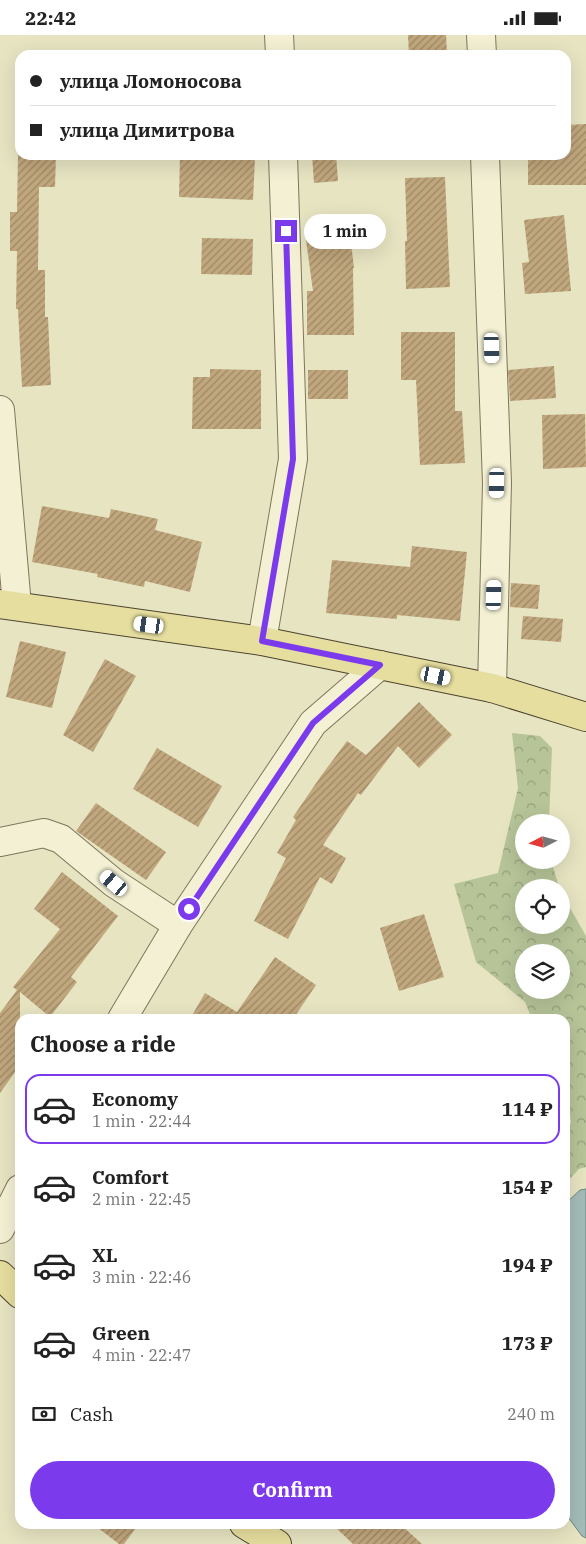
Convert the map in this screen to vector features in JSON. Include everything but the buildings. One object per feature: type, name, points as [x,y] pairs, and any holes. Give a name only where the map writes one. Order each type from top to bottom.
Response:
[{"type":"main road","points":[[8,605],[262,641],[492,688],[586,717]]},
{"type":"main road","points":[[0,1275],[15,1289]]},
{"type":"main road","points":[[252,1529],[277,1544]]},
{"type":"street","points":[[279,35],[280,50]]},
{"type":"street","points":[[481,35],[482,50]]},
{"type":"street","points":[[262,641],[293,459],[283,160]]},
{"type":"street","points":[[485,160],[497,483],[492,688]]},
{"type":"street","points":[[0,410],[8,605]]},
{"type":"street","points":[[125,1014],[178,925],[313,723],[380,665]]},
{"type":"street","points":[[0,842],[44,833],[61,839],[114,883],[178,925]]},
{"type":"street","points":[[0,1229],[15,1199]]},
{"type":"green space","points":[[512,733],[540,736],[552,748],[549,814],[515,814],[515,869],[554,869],[557,879],[515,879],[515,934],[570,934],[570,908],[586,936],[586,1167],[579,1169],[570,1179],[570,1014],[530,1014],[525,1002],[521,999],[570,999],[570,944],[515,944],[515,994],[476,962],[454,884],[498,873],[518,788]]},
{"type":"water","points":[[586,1189],[586,1538],[582,1536],[570,1520],[570,1199],[580,1190]]},
{"type":"route","points":[[189,909],[313,723],[380,665],[262,641],[293,459],[286,231]]}]
